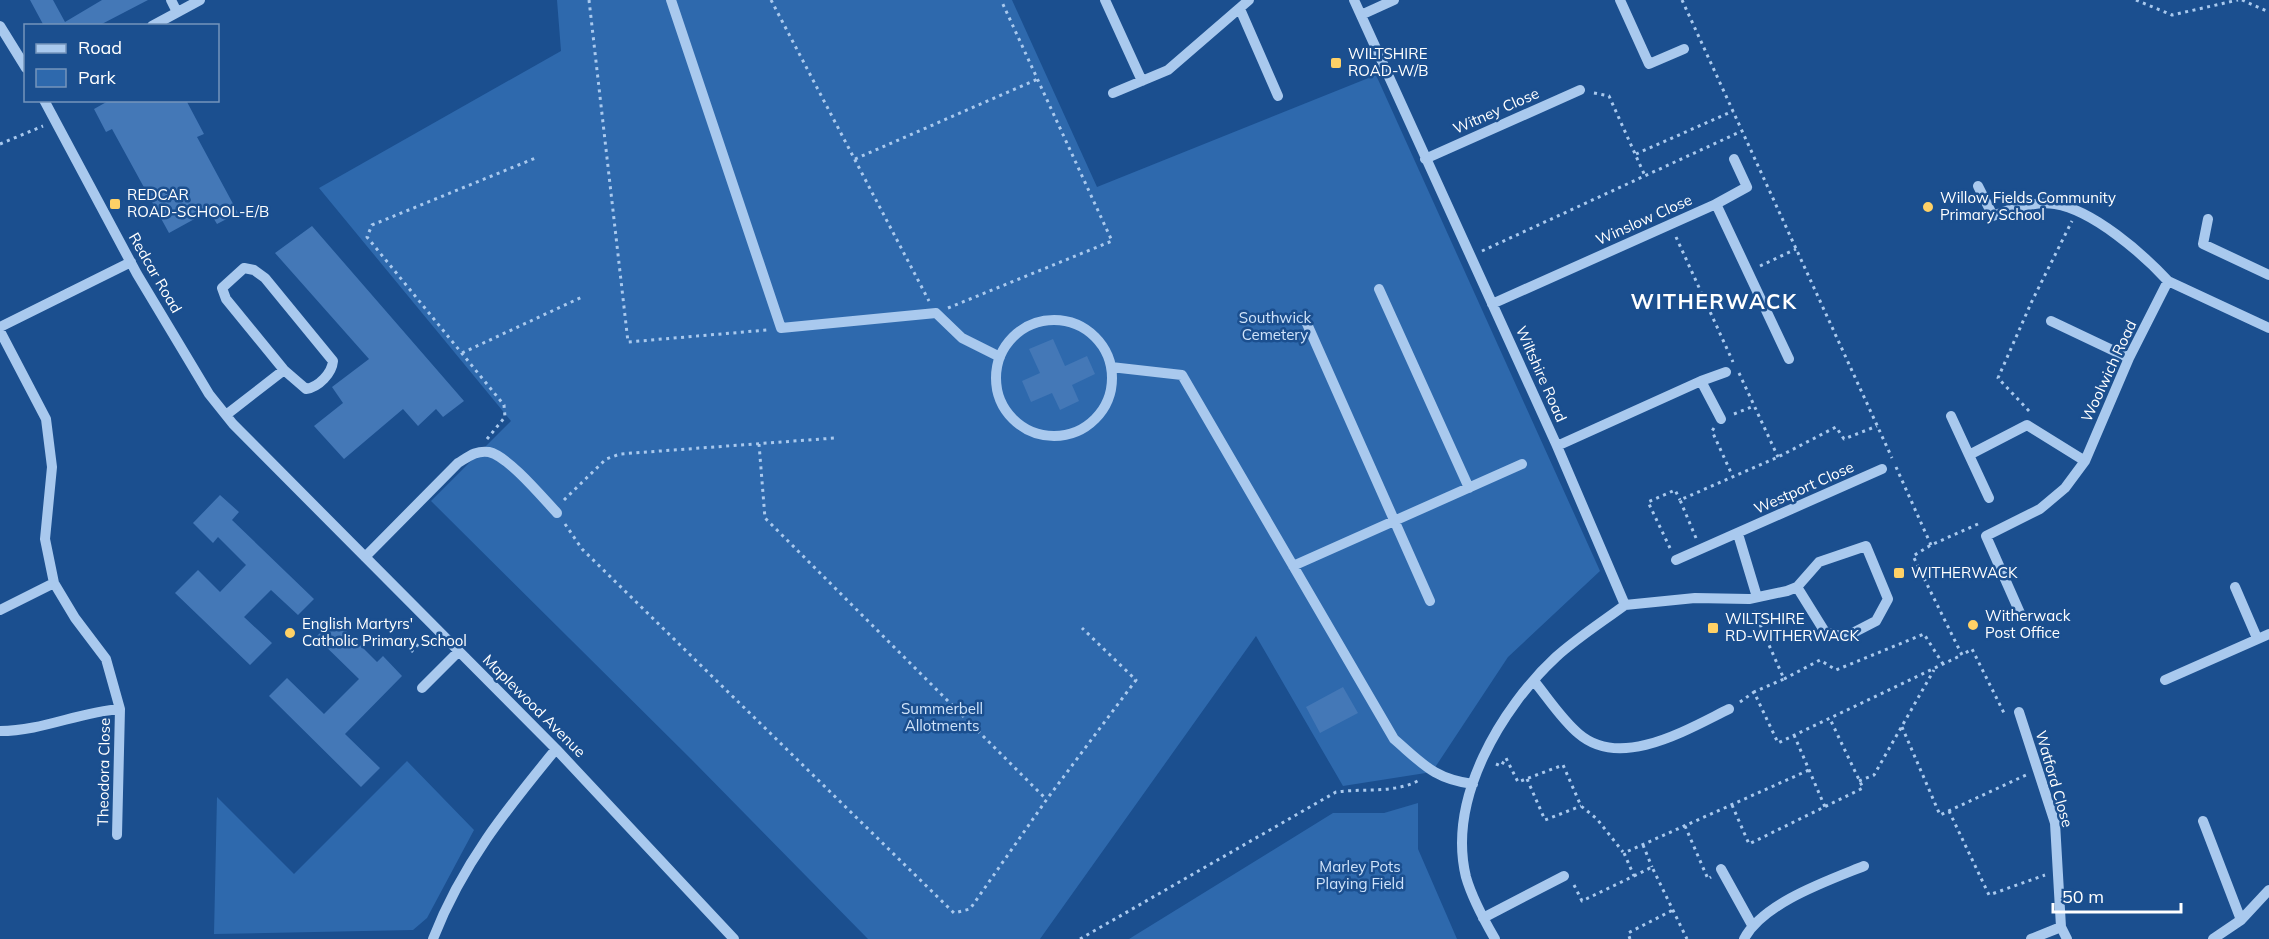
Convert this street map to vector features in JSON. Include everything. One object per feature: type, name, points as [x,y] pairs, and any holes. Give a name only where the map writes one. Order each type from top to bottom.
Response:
[{"type":"street","points":[[171,0],[177,12]]},
{"type":"street","points":[[156,24],[200,0]]},
{"type":"street","points":[[671,0],[781,328],[936,313],[962,338],[1000,357]]},
{"type":"street","points":[[1113,93],[1168,70],[1250,0]]},
{"type":"street","name":"Wiltshire Road","points":[[1354,0],[1557,446],[1625,604]]},
{"type":"street","points":[[1361,15],[1394,0]]},
{"type":"street","points":[[1620,0],[1650,64],[1684,49]]},
{"type":"street","points":[[1109,1],[1142,81]]},
{"type":"street","points":[[1240,9],[1278,96]]},
{"type":"street","points":[[0,26],[24,65]]},
{"type":"street","name":"Witney Close","points":[[1425,159],[1580,90]]},
{"type":"street","name":"Redcar Road","points":[[45,102],[131,262],[209,394]]},
{"type":"street","points":[[1716,204],[1747,187],[1734,159]]},
{"type":"street","points":[[1978,186],[1993,216],[2013,208],[2041,203],[2069,207],[2132,246],[2168,281],[2269,328]]},
{"type":"street","name":"Winslow Close","points":[[1492,304],[1716,204],[1789,359]]},
{"type":"street","points":[[2208,219],[2203,244],[2269,276]]},
{"type":"street","name":"Theodora Close","points":[[117,835],[120,709],[106,659],[75,618],[54,583],[45,539],[52,467],[46,419],[4,348],[0,329],[131,262]]},
{"type":"street","points":[[244,268],[254,270],[265,278],[333,361],[328,374],[312,388],[306,389],[284,370],[226,299],[222,288],[228,279],[244,268]]},
{"type":"street","name":"Woolwich Road","points":[[1990,535],[2040,509],[2065,488],[2085,461],[2129,358],[2168,281]]},
{"type":"street","points":[[1379,289],[1469,488]]},
{"type":"street","points":[[1304,317],[1430,601]]},
{"type":"street","points":[[1059,321],[1077,325],[1093,335],[1104,349],[1111,367],[1112,386],[1106,405],[1094,421],[1078,432],[1059,436],[1039,435],[1022,427],[1007,413],[998,396],[996,376],[1000,357],[1010,341],[1024,329],[1041,322],[1059,321]]},
{"type":"street","points":[[2051,321],[2129,358]]},
{"type":"street","points":[[1111,367],[1182,375],[1394,739],[1432,772],[1449,781],[1473,784]]},
{"type":"street","points":[[226,415],[284,370]]},
{"type":"street","points":[[1557,446],[1726,372]]},
{"type":"street","points":[[1701,381],[1721,419]]},
{"type":"street","name":"Maplewood Avenue","points":[[209,394],[226,415],[556,749],[734,939]]},
{"type":"street","points":[[1952,416],[1989,498]]},
{"type":"street","points":[[1969,455],[2027,424],[2085,461]]},
{"type":"street","points":[[365,557],[458,464],[476,452],[490,452],[504,460],[556,511]]},
{"type":"street","points":[[1293,566],[1522,464]]},
{"type":"street","name":"Westport Close","points":[[1676,560],[1882,469]]},
{"type":"street","points":[[1738,534],[1753,598]]},
{"type":"street","points":[[1990,535],[2019,613]]},
{"type":"street","points":[[1495,939],[1483,918],[1466,876],[1462,830],[1473,784],[1483,759],[1506,714],[1534,681],[1556,657],[1625,604],[1695,598],[1753,598],[1797,587],[1819,562],[1866,546],[1888,599],[1876,621],[1845,637],[1825,632],[1797,587]]},
{"type":"street","points":[[0,610],[54,583]]},
{"type":"street","points":[[2235,587],[2257,638]]},
{"type":"street","points":[[2165,680],[2269,633]]},
{"type":"street","points":[[422,688],[459,651]]},
{"type":"street","points":[[1534,681],[1579,735],[1608,749],[1662,742],[1729,710]]},
{"type":"street","name":"Theodora Close","points":[[0,731],[22,731],[101,710],[120,709]]},
{"type":"street","name":"Watford Close","points":[[2019,712],[2055,823],[2061,927],[2067,939]]},
{"type":"street","points":[[433,939],[445,908],[483,840],[556,749]]},
{"type":"street","points":[[2203,821],[2241,920]]},
{"type":"street","points":[[1744,939],[1752,925],[1802,892],[1864,866]]},
{"type":"street","points":[[1720,869],[1752,925]]},
{"type":"street","points":[[1483,918],[1564,876]]},
{"type":"street","points":[[2213,939],[2241,920],[2269,890]]},
{"type":"street","points":[[2031,939],[2061,927]]},
{"type":"path","points":[[589,0],[628,342],[781,328]]},
{"type":"path","points":[[771,0],[936,313],[1112,242],[1001,0]]},
{"type":"path","points":[[1682,0],[1931,545]]},
{"type":"path","points":[[2136,0],[2172,15],[2240,0],[2269,12]]},
{"type":"path","points":[[854,159],[1038,79]]},
{"type":"path","points":[[1580,90],[1609,96],[1645,176]]},
{"type":"path","points":[[1636,154],[1732,111]]},
{"type":"path","points":[[0,144],[55,121]]},
{"type":"path","points":[[1470,256],[1742,131]]},
{"type":"path","points":[[476,452],[505,417],[504,405],[367,237],[372,225],[538,157]]},
{"type":"path","points":[[2027,424],[2030,413],[1998,378],[2076,212]]},
{"type":"path","points":[[1671,224],[1778,457]]},
{"type":"path","points":[[1748,272],[1796,249]]},
{"type":"path","points":[[462,353],[582,297]]},
{"type":"path","points":[[1733,477],[1712,431],[1721,419],[1754,406]]},
{"type":"path","points":[[1680,500],[1778,457],[1836,427],[1844,439],[1877,426]]},
{"type":"path","points":[[835,438],[620,454],[606,459],[556,511],[582,549],[954,913],[970,909],[1047,799],[1136,680],[1082,628]]},
{"type":"path","points":[[759,444],[765,518],[1047,799]]},
{"type":"path","points":[[1676,560],[1648,502],[1675,490],[1701,549]]},
{"type":"path","points":[[1962,655],[1913,556],[1931,545],[1986,521],[1990,535]]},
{"type":"path","points":[[1753,598],[1784,679]]},
{"type":"path","points":[[411,652],[434,627]]},
{"type":"path","points":[[1729,710],[1754,692],[1820,660],[1836,670],[1924,634],[1943,664]]},
{"type":"path","points":[[1754,692],[1778,743],[1972,649],[2007,720],[2019,712]]},
{"type":"path","points":[[1859,781],[1874,775],[1935,668]]},
{"type":"path","points":[[1732,805],[1749,844],[1863,788],[1830,718]]},
{"type":"path","points":[[1902,727],[1940,815],[2038,770]]},
{"type":"path","points":[[1794,735],[1826,807]]},
{"type":"path","points":[[1483,759],[1501,766],[1506,758],[1518,782],[1563,765],[1581,806],[1597,819],[1624,853],[1634,876]]},
{"type":"path","points":[[1624,853],[1809,770]]},
{"type":"path","points":[[1080,939],[1336,792],[1389,789],[1416,782],[1432,772]]},
{"type":"path","points":[[1527,779],[1545,820],[1581,806]]},
{"type":"path","points":[[1948,811],[1989,895],[2058,870]]},
{"type":"path","points":[[1685,826],[1708,879],[1720,869]]},
{"type":"path","points":[[1643,845],[1687,939]]},
{"type":"path","points":[[1564,876],[1570,874],[1582,901],[1652,867]]},
{"type":"path","points":[[1630,939],[1628,933],[1673,910]]},
{"type":"green space","points":[[557,0],[1012,0],[1097,187],[1376,75],[1600,571],[1508,657],[1432,772],[1343,786],[1256,636],[1040,939],[868,939],[691,759],[431,501],[511,421],[319,188],[561,51]]},
{"type":"green space","points":[[407,761],[474,830],[427,918],[413,930],[214,934],[217,797],[294,874]]},
{"type":"green space","name":"Marley Pots Playing Field","points":[[1418,803],[1418,849],[1457,939],[1129,939],[1333,813],[1384,813]]},
{"type":"building","points":[[30,0],[53,0],[65,22],[102,0],[148,0],[102,24],[43,24]]},
{"type":"building","points":[[106,102],[187,102],[204,134],[197,137],[238,213],[217,224],[209,211],[169,233],[112,129],[106,132],[94,109]]},
{"type":"building","points":[[312,226],[464,401],[443,417],[436,409],[418,426],[403,409],[344,459],[314,426],[343,403],[332,387],[369,359],[275,253]]},
{"type":"building","points":[[1053,339],[1065,366],[1087,356],[1095,374],[1072,385],[1079,401],[1060,410],[1052,393],[1031,402],[1022,381],[1040,373],[1029,349]]},
{"type":"building","points":[[220,495],[239,512],[232,520],[314,599],[298,615],[271,590],[244,617],[272,643],[250,665],[175,593],[198,570],[220,592],[246,565],[218,537],[213,543],[193,523]]},
{"type":"building","points":[[334,619],[377,662],[383,656],[402,676],[345,734],[380,768],[361,787],[269,696],[287,678],[324,714],[359,679],[316,637]]},
{"type":"building","points":[[1343,687],[1358,713],[1320,733],[1306,707]]},
{"type":"place","name":"WILTSHIRE ROAD-W/B","points":[[1336,63]]},
{"type":"place","name":"REDCAR ROAD-SCHOOL-E/B","points":[[115,204]]},
{"type":"place","name":"Willow Fields Community Primary School","points":[[1928,207]]},
{"type":"place","name":"WITHERWACK","points":[[1899,573]]},
{"type":"place","name":"Witherwack Post Office","points":[[1973,625]]},
{"type":"place","name":"WILTSHIRE RD-WITHERWACK","points":[[1713,628]]},
{"type":"place","name":"English Martyrs' Catholic Primary School","points":[[290,633]]},
{"type":"district","name":"WITHERWACK","points":[[1714,302]]},
{"type":"park label","name":"Southwick Cemetery","points":[[1275,326]]},
{"type":"park label","name":"Summerbell Allotments","points":[[942,718]]}]
